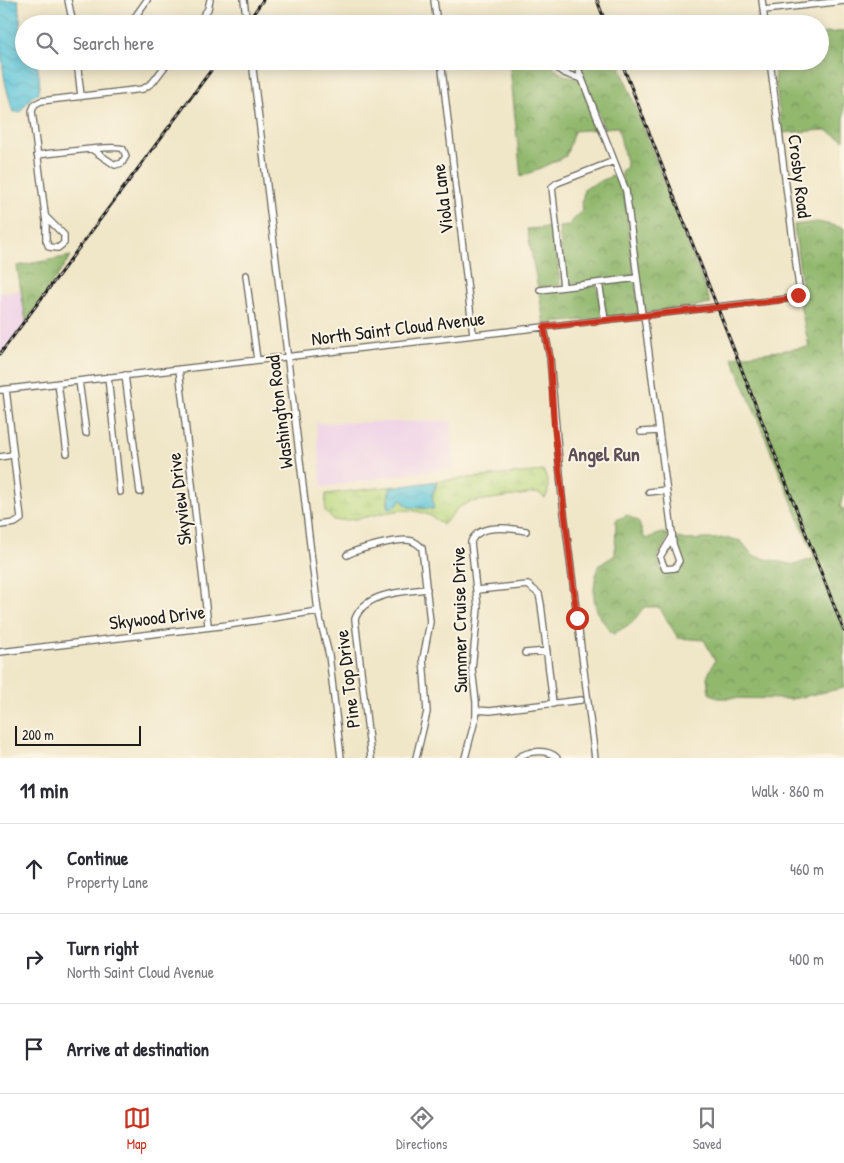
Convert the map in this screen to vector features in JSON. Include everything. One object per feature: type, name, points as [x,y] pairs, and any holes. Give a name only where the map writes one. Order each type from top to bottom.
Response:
[{"type":"street","points":[[68,0],[71,15]]},
{"type":"street","points":[[136,15],[147,0]]},
{"type":"street","points":[[203,15],[208,9],[210,0]]},
{"type":"street","points":[[244,0],[246,15]]},
{"type":"street","points":[[434,0],[436,15]]},
{"type":"street","points":[[762,0],[765,15]]},
{"type":"street","points":[[764,10],[805,3],[844,1]]},
{"type":"street","points":[[78,70],[81,96]]},
{"type":"street","points":[[46,217],[64,235],[64,243],[58,248],[49,247],[46,242],[46,217],[32,111],[36,104],[81,96],[143,89],[153,82],[162,70]]},
{"type":"street","name":"Washington Road","points":[[253,70],[318,611],[329,655],[342,758]]},
{"type":"street","name":"Viola Lane","points":[[442,70],[473,334]]},
{"type":"street","points":[[559,70],[582,79]]},
{"type":"street","points":[[578,70],[627,195],[672,537],[679,561],[675,568],[665,569],[660,556],[672,537]]},
{"type":"street","name":"Crosby Road","points":[[771,70],[799,287],[798,295]]},
{"type":"street","points":[[37,155],[118,146],[125,151],[126,156],[122,163],[115,165],[93,150]]},
{"type":"street","points":[[563,287],[552,187],[557,183],[614,161]]},
{"type":"street","points":[[246,275],[257,360]]},
{"type":"street","points":[[540,290],[637,278]]},
{"type":"street","points":[[599,282],[605,320]]},
{"type":"street","name":"North Saint Cloud Avenue","points":[[3,390],[473,334],[790,299],[798,295]]},
{"type":"street","points":[[544,327],[550,358],[562,497],[595,758]]},
{"type":"street","name":"Skyview Drive","points":[[179,369],[208,625]]},
{"type":"street","points":[[125,375],[140,492]]},
{"type":"street","points":[[108,377],[120,492]]},
{"type":"street","points":[[79,381],[86,433]]},
{"type":"street","points":[[58,383],[67,453]]},
{"type":"street","points":[[0,524],[15,523],[21,519],[3,390]]},
{"type":"street","points":[[641,432],[659,431]]},
{"type":"street","points":[[0,457],[12,455],[13,451]]},
{"type":"street","points":[[649,492],[666,490]]},
{"type":"street","name":"Summer Cruise Drive","points":[[465,758],[476,710],[472,669],[478,616],[471,542],[475,534],[483,530],[526,531]]},
{"type":"street","points":[[347,554],[358,549],[406,540],[420,545],[423,553],[430,622],[423,666],[427,712],[416,758]]},
{"type":"street","points":[[476,590],[528,585],[539,594],[553,704]]},
{"type":"street","name":"Pine Top Drive","points":[[371,758],[355,618],[363,606],[380,596],[427,589]]},
{"type":"street","name":"Skywood Drive","points":[[0,652],[318,611]]},
{"type":"street","points":[[525,653],[547,651]]},
{"type":"street","points":[[476,710],[581,700]]},
{"type":"street","points":[[518,758],[535,752],[547,752],[557,758]]},
{"type":"shaded area","points":[[21,290],[26,322],[0,357],[0,293]]},
{"type":"shaded area","points":[[451,421],[455,467],[322,487],[316,423]]},
{"type":"green space","points":[[844,31],[844,83],[842,83],[841,93],[844,96],[844,140],[826,130],[782,133],[774,70],[829,70],[829,33]]},
{"type":"green space","points":[[510,70],[557,70],[567,76],[580,80],[599,129],[574,131],[566,156],[521,177]]},
{"type":"green space","points":[[581,70],[621,70],[711,304],[644,313],[621,171],[627,167],[618,127],[604,128]]},
{"type":"green space","points":[[616,174],[624,195],[634,276],[565,285],[559,227],[567,226],[581,212],[584,189]]},
{"type":"green space","points":[[818,222],[844,228],[844,491],[840,507],[844,509],[844,688],[792,699],[718,698],[709,693],[707,677],[715,660],[704,640],[678,638],[659,607],[644,607],[632,623],[613,634],[600,617],[595,602],[594,586],[598,566],[615,555],[616,520],[627,515],[638,521],[645,539],[662,533],[669,535],[658,557],[660,568],[664,571],[676,570],[679,566],[680,554],[675,537],[685,540],[727,538],[741,541],[753,556],[794,565],[815,558],[732,357],[809,347],[799,299],[802,287],[794,225]]},
{"type":"green space","points":[[554,227],[560,285],[538,288],[527,229]]},
{"type":"green space","points":[[71,256],[26,322],[17,266]]},
{"type":"green space","points":[[635,280],[639,313],[607,317],[602,284]]},
{"type":"green space","points":[[597,285],[602,318],[544,324],[539,293]]},
{"type":"green space","points":[[544,471],[548,488],[545,498],[535,493],[470,502],[458,508],[443,525],[430,516],[417,511],[403,510],[347,520],[333,520],[325,511],[326,494],[395,486],[389,492],[387,506],[398,503],[401,499],[406,505],[425,509],[436,488],[437,481]]},
{"type":"water","points":[[0,0],[18,0],[19,15],[15,15],[15,70],[38,70],[39,73],[38,94],[32,96],[20,112],[14,112],[9,99],[3,71]]},
{"type":"water","points":[[437,481],[432,495],[434,509],[408,507],[401,499],[395,507],[388,508],[390,488]]},
{"type":"railway","points":[[252,15],[263,0]]},
{"type":"railway","points":[[597,0],[603,15]]},
{"type":"railway","points":[[0,354],[211,70]]},
{"type":"railway","points":[[625,70],[844,631]]},
{"type":"district","name":"Angel Run","points":[[604,453]]},
{"type":"route","points":[[577,618],[554,425],[550,358],[544,327],[790,299],[798,295]]}]
